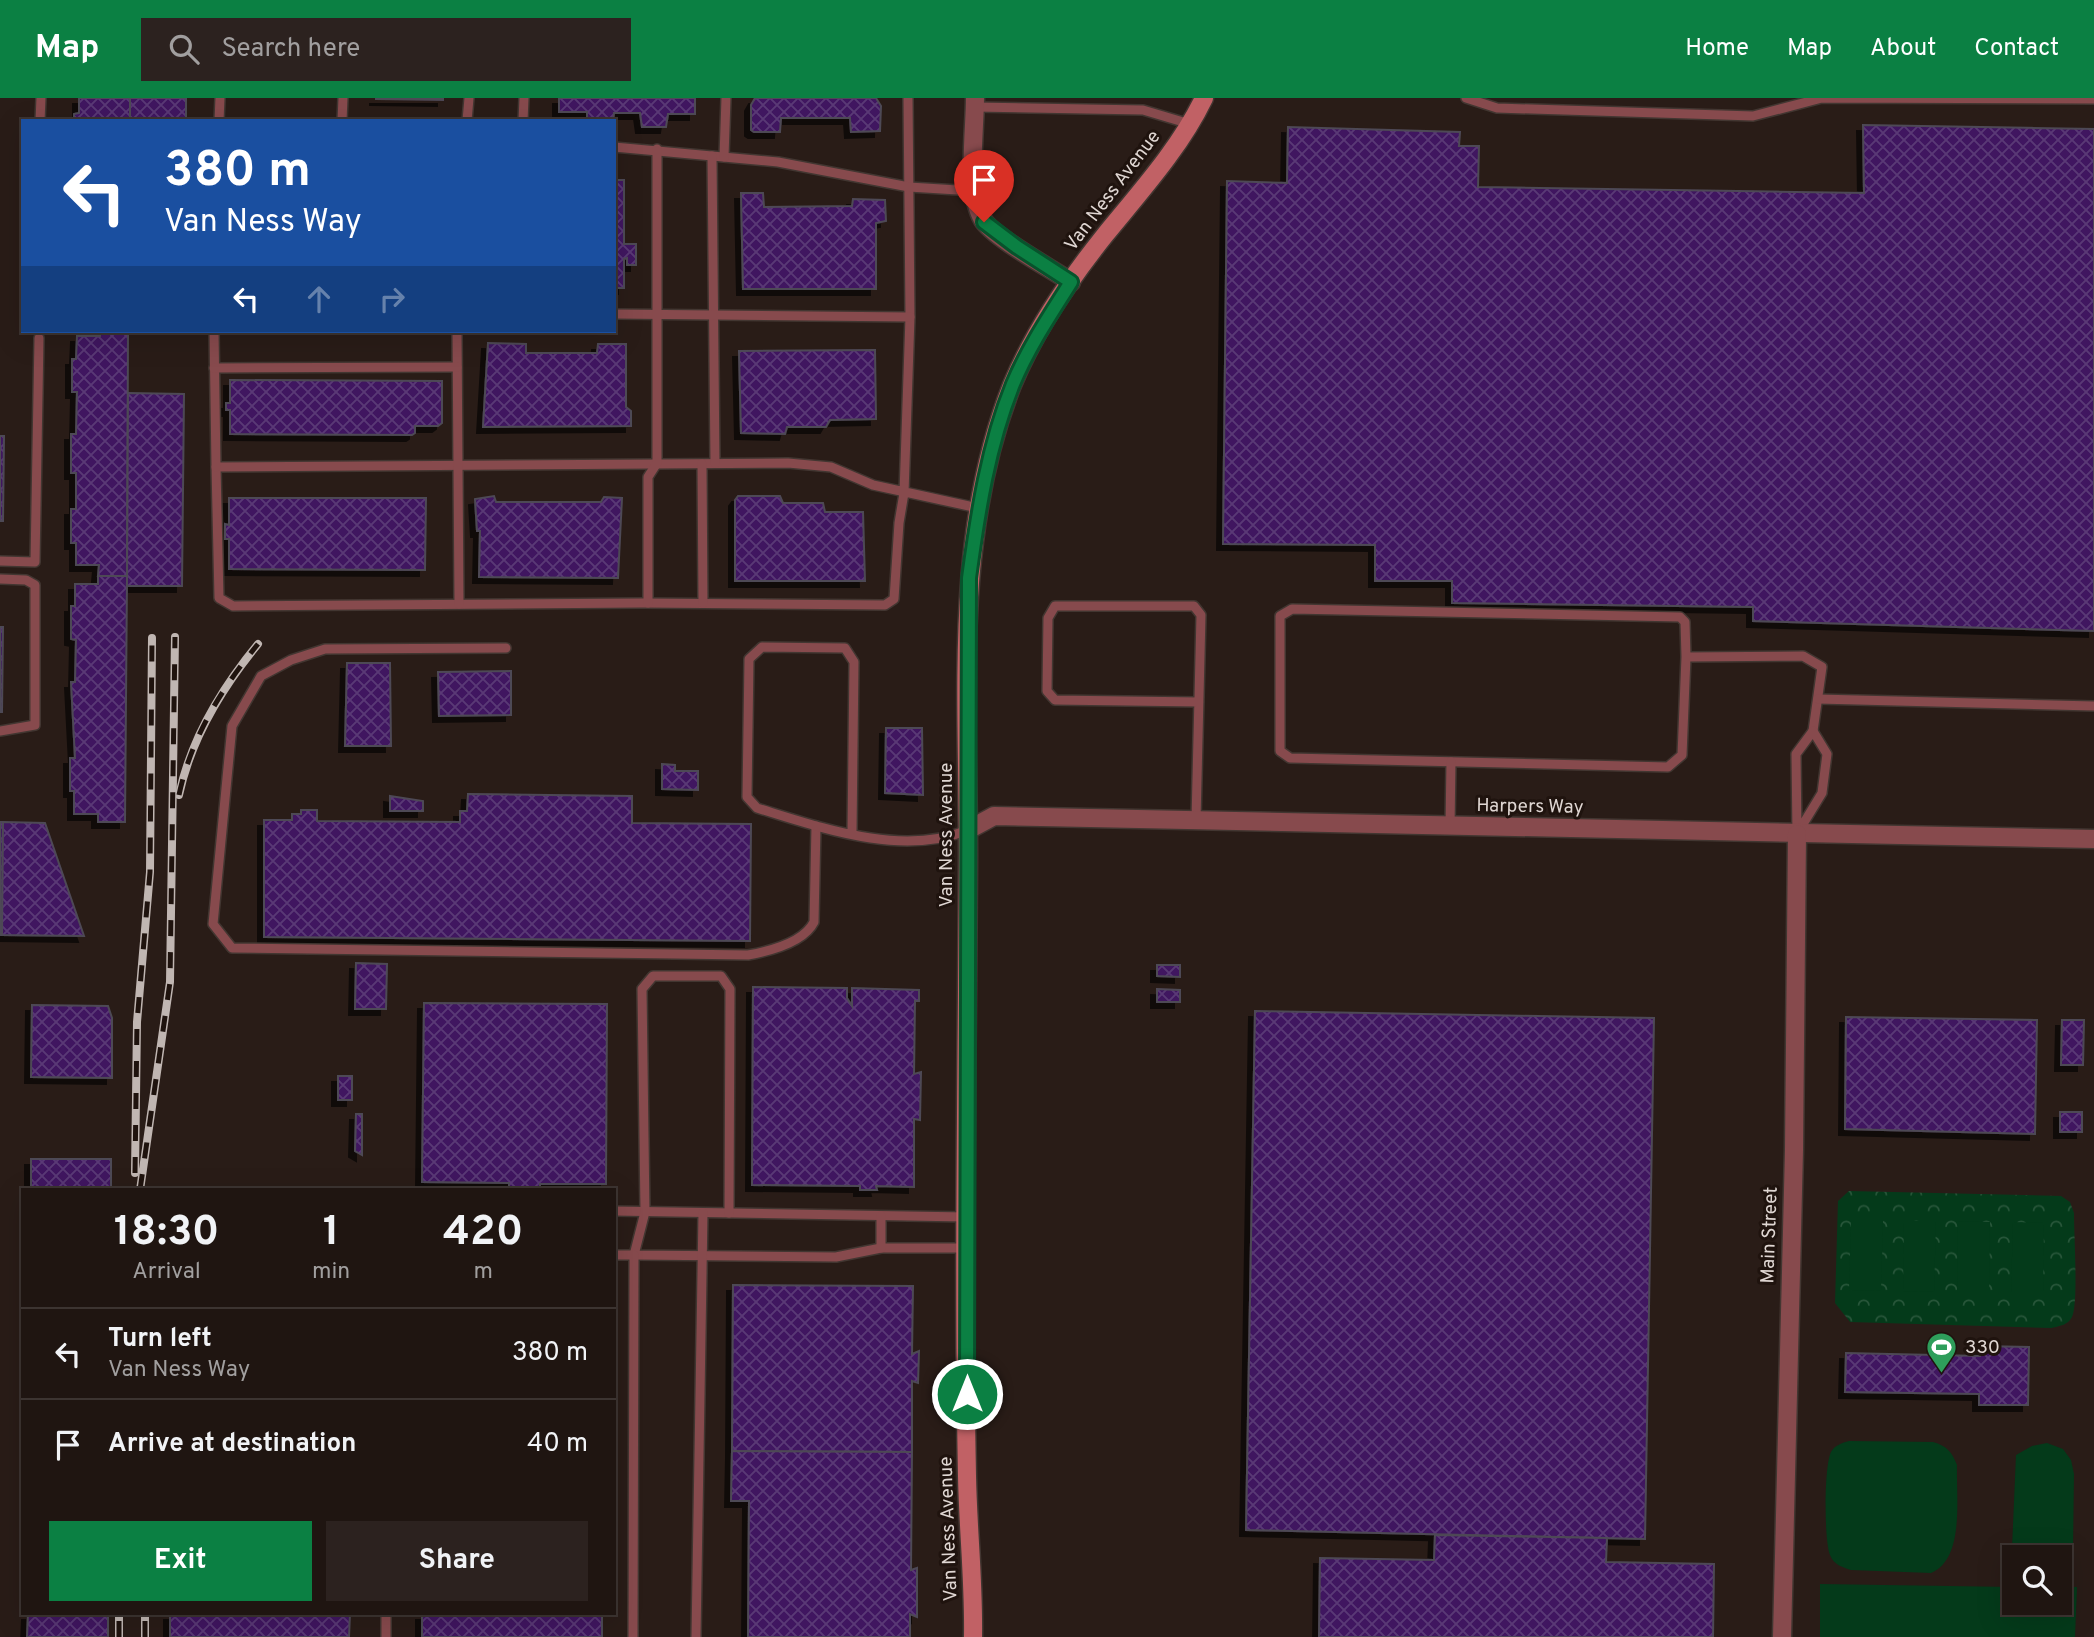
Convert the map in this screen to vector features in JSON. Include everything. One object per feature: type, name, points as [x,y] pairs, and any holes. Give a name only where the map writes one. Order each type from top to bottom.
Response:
[{"type":"main road","name":"Van Ness Avenue","points":[[973,1637],[967,1478],[969,578],[978,508],[992,448],[1013,384],[1042,326],[1071,282],[1190,124],[1204,98]]},
{"type":"street","points":[[975,103],[974,191],[984,222],[1071,282]]},
{"type":"street","name":"Harpers Way","points":[[968,831],[994,816],[2094,839]]},
{"type":"street","name":"Main Street","points":[[1782,1637],[1794,1150],[1797,834]]},
{"type":"lane","points":[[40,119],[41,98]]},
{"type":"lane","points":[[219,119],[220,98]]},
{"type":"lane","points":[[342,98],[342,119]]},
{"type":"lane","points":[[467,119],[469,98]]},
{"type":"lane","points":[[523,119],[524,98]]},
{"type":"lane","points":[[724,157],[726,98]]},
{"type":"lane","points":[[214,333],[219,598],[233,606],[703,603],[884,606],[894,599],[899,523],[904,493],[910,317],[908,98]]},
{"type":"lane","points":[[1466,98],[1497,108],[1753,116],[1822,98],[2094,99]]},
{"type":"lane","points":[[975,103],[1143,110],[1190,124]]},
{"type":"lane","points":[[616,147],[778,162],[909,187],[974,191]]},
{"type":"lane","points":[[648,603],[648,477],[657,463],[657,149]]},
{"type":"lane","points":[[712,156],[715,464]]},
{"type":"lane","points":[[616,314],[910,317]]},
{"type":"lane","points":[[457,333],[459,604]]},
{"type":"lane","points":[[0,561],[35,562],[39,338]]},
{"type":"lane","points":[[214,368],[457,366]]},
{"type":"lane","points":[[216,467],[788,463],[831,467],[873,485],[978,508]]},
{"type":"lane","points":[[702,464],[703,603]]},
{"type":"lane","points":[[0,579],[26,580],[35,585],[35,725],[0,731]]},
{"type":"lane","points":[[1196,820],[1199,702],[1200,615],[1194,606],[1055,606],[1048,618],[1047,691],[1055,699],[1199,702]]},
{"type":"lane","points":[[1292,609],[1680,617],[1685,622],[1686,657],[1682,755],[1668,767],[1290,758],[1280,751],[1280,616],[1292,609]]},
{"type":"lane","points":[[852,832],[854,662],[845,648],[762,647],[749,659],[747,797],[757,808],[872,839],[944,840],[968,831]]},
{"type":"lane","points":[[506,648],[325,649],[291,660],[261,676],[232,726],[214,925],[232,948],[748,956],[808,933],[814,922],[816,826]]},
{"type":"lane","points":[[1686,657],[1803,656],[1822,667],[1814,732],[1796,754],[1797,834]]},
{"type":"lane","points":[[1818,699],[2094,706]]},
{"type":"lane","points":[[1797,834],[1822,793],[1827,754],[1814,732]]},
{"type":"lane","points":[[1450,826],[1451,762]]},
{"type":"lane","points":[[633,1637],[634,1255],[645,1212],[642,989],[653,976],[721,976],[730,989],[729,1213]]},
{"type":"lane","points":[[616,1212],[967,1217]]},
{"type":"lane","points":[[696,1637],[703,1213]]},
{"type":"lane","points":[[881,1216],[881,1248]]},
{"type":"lane","points":[[616,1255],[836,1257],[881,1248],[967,1248]]},
{"type":"lane","points":[[386,1615],[386,1637]]},
{"type":"green space","points":[[1849,1191],[2061,1196],[2070,1202],[2074,1213],[2075,1294],[2072,1318],[2051,1328],[1850,1322],[1835,1303],[1838,1201]]},
{"type":"green space","points":[[1851,1220],[1883,1220],[1881,1291],[1849,1290]]},
{"type":"green space","points":[[1904,1221],[1936,1221],[1934,1292],[1903,1291]]},
{"type":"green space","points":[[1958,1221],[1990,1222],[1989,1292],[1957,1292]]},
{"type":"green space","points":[[2013,1222],[2044,1223],[2043,1293],[2011,1293]]},
{"type":"green space","points":[[1849,1441],[1933,1442],[1942,1445],[1951,1453],[1957,1465],[1956,1526],[1954,1541],[1942,1566],[1931,1573],[1851,1570],[1834,1561],[1830,1555],[1827,1535],[1827,1472],[1831,1452]]},
{"type":"green space","points":[[2047,1443],[2063,1449],[2071,1460],[2074,1474],[2072,1550],[2072,1545],[2012,1545],[2016,1455],[2032,1446]]},
{"type":"green space","points":[[1820,1584],[2002,1587],[2002,1615],[2072,1615],[2072,1587],[2077,1587],[2075,1637],[1820,1637]]},
{"type":"building","points":[[79,98],[130,98],[130,119],[74,119],[74,114],[79,113]]},
{"type":"building","points":[[130,98],[186,98],[186,119],[130,119]]},
{"type":"building","points":[[443,98],[443,100],[376,99]]},
{"type":"building","points":[[559,98],[695,98],[695,114],[668,114],[666,127],[642,127],[640,113],[614,113],[613,119],[587,119],[587,112],[559,112]]},
{"type":"building","points":[[755,98],[876,98],[881,106],[880,131],[851,132],[850,118],[781,118],[780,132],[754,132],[751,130],[751,105]]},
{"type":"building","points":[[1863,125],[2094,129],[2094,631],[1753,621],[1753,607],[1452,603],[1452,581],[1375,581],[1375,545],[1223,544],[1227,181],[1287,183],[1288,127],[1460,132],[1459,146],[1479,146],[1478,187],[1864,193]]},
{"type":"building","points":[[616,180],[624,180],[624,244],[636,244],[636,265],[627,265],[627,258],[624,259],[624,288],[616,288]]},
{"type":"building","points":[[741,193],[763,193],[764,207],[852,206],[853,199],[885,200],[886,221],[876,223],[876,289],[743,289]]},
{"type":"building","points":[[100,333],[128,333],[127,576],[98,576],[99,565],[76,565],[76,543],[71,543],[71,509],[76,509],[76,473],[71,473],[71,434],[76,434],[77,392],[72,392],[72,359],[76,359],[77,336],[100,336]]},
{"type":"building","points":[[488,343],[526,344],[526,353],[597,353],[598,344],[626,344],[626,407],[631,411],[631,426],[483,427]]},
{"type":"building","points":[[875,350],[876,419],[830,420],[826,427],[787,427],[785,434],[741,433],[739,351]]},
{"type":"building","points":[[230,380],[442,381],[442,423],[438,426],[415,426],[415,433],[412,435],[230,434],[230,410],[226,410],[226,403],[230,403]]},
{"type":"building","points":[[128,393],[184,394],[182,586],[127,586]]},
{"type":"building","points":[[0,436],[4,436],[3,521],[0,521]]},
{"type":"building","points":[[494,496],[496,502],[601,502],[604,497],[622,498],[618,578],[479,577],[480,531],[477,531],[475,499]]},
{"type":"building","points":[[738,496],[780,496],[783,503],[823,503],[825,512],[863,512],[865,581],[735,581],[735,500]]},
{"type":"building","points":[[229,498],[426,498],[425,570],[229,569],[229,539],[225,539],[225,524],[229,525]]},
{"type":"building","points":[[98,576],[127,576],[125,822],[98,822],[98,814],[74,814],[74,791],[70,791],[70,758],[75,758],[71,682],[75,682],[76,640],[71,639],[71,606],[75,606],[75,584],[98,584]]},
{"type":"building","points":[[0,627],[3,627],[2,712],[0,712]]},
{"type":"building","points":[[347,663],[390,663],[391,746],[345,746]]},
{"type":"building","points":[[511,671],[511,715],[439,716],[438,672]]},
{"type":"building","points":[[886,728],[922,728],[923,795],[885,793]]},
{"type":"building","points":[[662,764],[675,765],[675,771],[698,771],[698,790],[662,789]]},
{"type":"building","points":[[468,794],[632,796],[632,823],[751,824],[750,941],[264,937],[264,820],[292,820],[292,814],[301,814],[301,810],[317,810],[317,821],[460,822],[460,811],[467,811]]},
{"type":"building","points":[[390,796],[423,801],[423,811],[390,811]]},
{"type":"building","points":[[0,822],[3,822],[2,935],[0,935]]},
{"type":"building","points":[[3,822],[45,823],[84,936],[2,935]]},
{"type":"building","points":[[356,963],[387,964],[386,1009],[355,1009]]},
{"type":"building","points":[[1157,965],[1180,965],[1180,977],[1157,976]]},
{"type":"building","points":[[753,987],[847,988],[847,998],[852,1006],[852,988],[919,990],[919,1001],[915,1001],[914,1074],[921,1072],[920,1120],[914,1119],[914,1187],[876,1186],[877,1190],[860,1190],[860,1186],[752,1185]]},
{"type":"building","points":[[1157,989],[1180,990],[1180,1002],[1157,1002]]},
{"type":"building","points":[[424,1003],[607,1004],[606,1184],[540,1184],[540,1188],[509,1188],[509,1183],[422,1182]]},
{"type":"building","points":[[32,1005],[108,1006],[112,1018],[112,1078],[31,1077]]},
{"type":"building","points":[[1255,1011],[1654,1018],[1645,1539],[1246,1530]]},
{"type":"building","points":[[1846,1017],[2037,1020],[2035,1134],[1845,1129]]},
{"type":"building","points":[[2062,1020],[2084,1020],[2083,1065],[2061,1065]]},
{"type":"building","points":[[338,1076],[352,1076],[352,1100],[338,1100]]},
{"type":"building","points":[[2060,1112],[2082,1112],[2082,1132],[2060,1132]]},
{"type":"building","points":[[356,1114],[362,1114],[362,1155],[355,1151]]},
{"type":"building","points":[[31,1159],[111,1159],[111,1188],[31,1188]]},
{"type":"building","points":[[733,1285],[913,1286],[912,1354],[919,1351],[918,1383],[912,1381],[912,1452],[732,1451]]},
{"type":"building","name":"330","points":[[1981,1346],[2029,1347],[2028,1405],[1979,1405],[1979,1394],[1845,1392],[1846,1353],[1980,1356]]},
{"type":"building","points":[[732,1451],[912,1452],[911,1570],[917,1568],[917,1617],[910,1614],[910,1637],[748,1637],[749,1501],[731,1501]]},
{"type":"building","points":[[1435,1535],[1607,1538],[1606,1562],[1714,1564],[1713,1637],[1319,1637],[1320,1558],[1434,1560]]},
{"type":"building","points":[[28,1615],[108,1615],[108,1637],[27,1637]]},
{"type":"building","points":[[170,1615],[350,1615],[349,1637],[170,1637]]},
{"type":"building","points":[[422,1615],[602,1615],[602,1637],[422,1637]]},
{"type":"railway","points":[[140,1188],[170,982],[175,637]]},
{"type":"railway","points":[[135,1173],[137,1022],[150,872],[152,638]]},
{"type":"railway","points":[[179,795],[191,754],[209,715],[258,644]]},
{"type":"railway","points":[[119,1615],[119,1637]]},
{"type":"railway","points":[[145,1615],[145,1637]]},
{"type":"place","name":"330","points":[[1942,1375]]},
{"type":"route","points":[[967,1394],[969,578],[978,508],[992,448],[1013,384],[1042,326],[1071,282],[984,222]]}]
